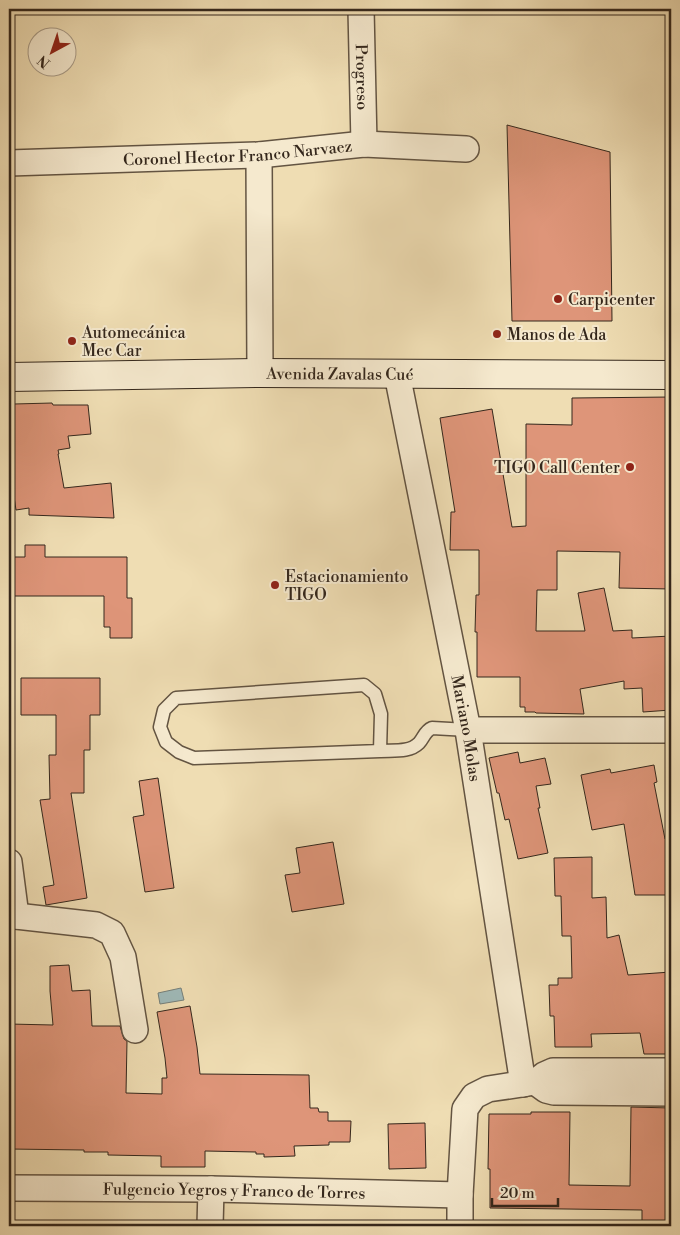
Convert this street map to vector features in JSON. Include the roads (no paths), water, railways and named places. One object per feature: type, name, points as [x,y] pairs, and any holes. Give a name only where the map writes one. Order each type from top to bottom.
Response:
[{"type":"main road","name":"Avenida Zavalas Cué","points":[[9,377],[260,373],[671,375]]},
{"type":"street","name":"Progreso","points":[[361,9],[364,144]]},
{"type":"street","name":"Coronel Hector Franco Narvaez","points":[[9,163],[259,155],[364,144],[466,149]]},
{"type":"street","points":[[259,155],[260,373]]},
{"type":"street","name":"Mariano Molas","points":[[397,374],[468,730],[529,1083]]},
{"type":"street","points":[[468,730],[671,730]]},
{"type":"street","points":[[9,862],[13,916],[96,925],[112,933],[123,957],[135,1030]]},
{"type":"street","points":[[460,1226],[460,1195],[466,1109],[474,1096],[488,1089],[529,1083],[553,1071],[671,1071]]},
{"type":"street","points":[[529,1083],[554,1092],[671,1094]]},
{"type":"street","name":"Fulgencio Yegros y Franco de Torres","points":[[9,1188],[211,1189],[460,1195]]},
{"type":"street","points":[[210,1226],[211,1189]]},
{"type":"lane","points":[[380,751],[381,714],[375,694],[364,684],[176,698],[164,710],[160,727],[166,742],[180,752],[194,758],[408,750],[418,744],[427,730],[432,728],[468,730]]},
{"type":"water","points":[[181,988],[184,1000],[160,1004],[158,993]]},
{"type":"place","name":"Carpicenter","points":[[558,299]]},
{"type":"place","name":"Manos de Ada","points":[[497,334]]},
{"type":"place","name":"Automecánica Mec Car","points":[[72,341]]},
{"type":"place","name":"TIGO Call Center","points":[[630,467]]},
{"type":"place","name":"Estacionamiento TIGO","points":[[275,585]]}]
